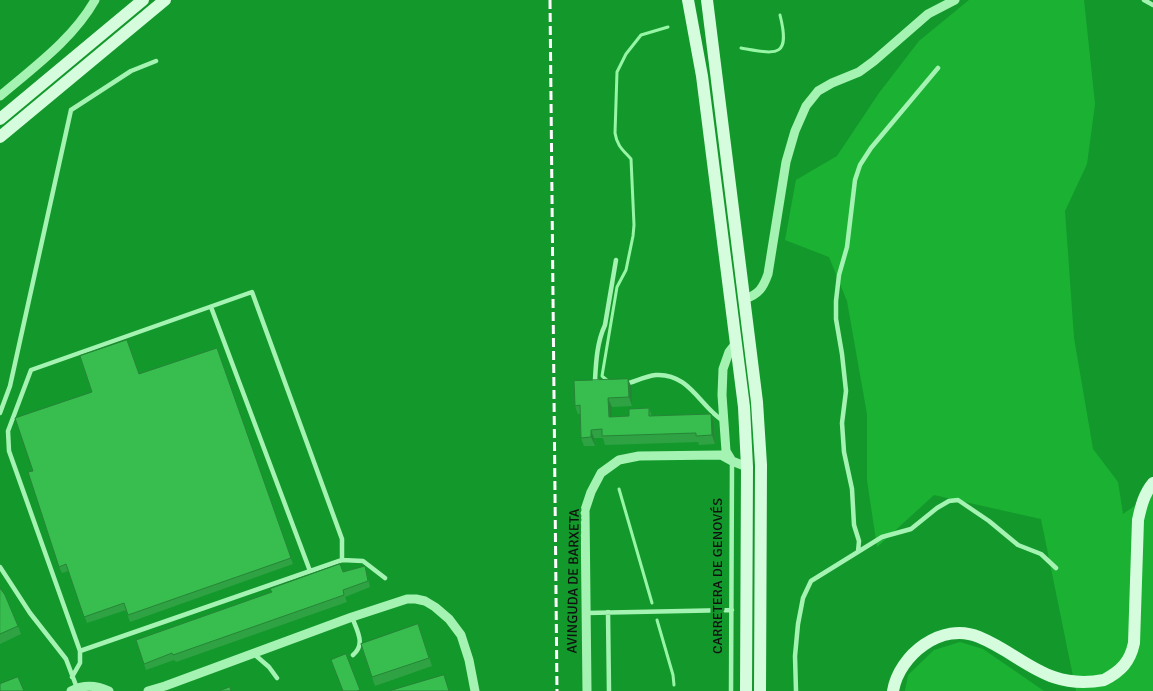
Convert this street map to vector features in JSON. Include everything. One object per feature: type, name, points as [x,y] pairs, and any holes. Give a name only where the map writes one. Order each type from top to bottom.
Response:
[{"type":"main road","points":[[0,118],[143,0]]},
{"type":"main road","points":[[0,137],[165,0]]},
{"type":"main road","points":[[688,0],[702,76],[744,407],[747,467],[746,691]]},
{"type":"main road","points":[[707,0],[757,402],[761,465],[760,691]]},
{"type":"main road","points":[[893,691],[897,676],[914,653],[938,638],[957,633],[979,637],[1042,681],[1062,688],[1087,686],[1100,682],[1120,670],[1131,657],[1134,643],[1138,520],[1144,498],[1153,483]]},
{"type":"street","points":[[0,96],[66,38],[86,16],[95,0]]},
{"type":"street","points":[[745,299],[752,297],[763,289],[768,274],[786,162],[806,106],[818,91],[859,72],[928,14],[955,0]]},
{"type":"street","name":"CARRETERA DE GENOVÉS","points":[[732,461],[726,451],[722,369],[729,352],[736,343]]},
{"type":"street","name":"AVINGUDA DE BARXETA","points":[[587,691],[585,510],[591,492],[601,473],[619,460],[639,456],[721,455],[732,461]]},
{"type":"street","points":[[732,461],[747,467]]},
{"type":"street","points":[[148,691],[406,599],[425,601],[436,606],[449,619],[461,636],[469,660],[475,691]]},
{"type":"street","points":[[74,690],[86,686],[109,691]]},
{"type":"lane","points":[[1144,0],[1153,5]]},
{"type":"lane","points":[[0,413],[10,386],[71,110],[131,71],[156,61]]},
{"type":"lane","points":[[858,552],[859,541],[854,525],[852,489],[844,452],[842,423],[846,391],[836,319],[839,275],[847,246],[854,180],[860,165],[871,148],[938,68]]},
{"type":"lane","points":[[604,385],[595,380],[596,366],[616,260]]},
{"type":"lane","points":[[72,677],[80,663],[80,651],[9,451],[8,431],[31,370],[252,292],[342,539],[342,560]]},
{"type":"lane","points":[[211,307],[310,571]]},
{"type":"lane","points":[[620,384],[628,384],[656,375],[668,376],[692,388],[713,414],[724,421]]},
{"type":"lane","name":"CARRETERA DE GENOVÉS","points":[[731,691],[732,461]]},
{"type":"lane","points":[[796,691],[795,656],[798,624],[803,598],[811,581],[882,537],[911,529],[948,501],[958,500],[989,521],[1018,545],[1041,554],[1056,568]]},
{"type":"lane","points":[[80,651],[342,560],[363,561],[384,578]]},
{"type":"lane","points":[[0,567],[30,613],[66,659],[74,690]]},
{"type":"lane","points":[[586,613],[732,610]]},
{"type":"lane","points":[[608,612],[609,691]]},
{"type":"lane","points":[[352,617],[360,645],[359,650],[353,655]]},
{"type":"lane","points":[[254,654],[277,678]]},
{"type":"green space","points":[[969,0],[1084,0],[1095,104],[1087,164],[1065,211],[1074,338],[1093,449],[1118,482],[1123,514],[1153,493],[1153,691],[1076,691],[1041,519],[934,495],[877,547],[867,480],[867,414],[847,301],[829,257],[785,240],[796,180],[837,156],[879,93],[919,41]]},
{"type":"green space","points":[[960,642],[983,649],[1044,691],[905,691],[908,675],[934,650]]},
{"type":"building","points":[[127,340],[139,374],[217,348],[291,558],[128,615],[124,603],[84,617],[66,564],[59,567],[28,472],[33,471],[15,418],[92,392],[80,356]]},
{"type":"building","points":[[628,379],[629,397],[608,398],[609,417],[629,416],[629,409],[649,408],[649,416],[711,414],[712,435],[696,436],[696,433],[602,436],[602,429],[591,430],[591,437],[581,438],[580,405],[575,406],[574,381]]},
{"type":"building","points":[[340,564],[343,572],[365,566],[368,581],[343,590],[344,595],[144,664],[136,640],[272,592],[270,589]]},
{"type":"building","points":[[0,588],[5,595],[18,626],[0,634]]},
{"type":"building","points":[[418,624],[429,658],[372,677],[361,644]]},
{"type":"building","points":[[346,654],[360,690],[343,691],[331,660]]},
{"type":"building","points":[[444,675],[449,691],[389,691]]},
{"type":"building","points":[[18,677],[24,691],[0,691],[0,684]]},
{"type":"building","points":[[230,687],[231,691],[219,691]]},
{"type":"waterway","points":[[741,48],[763,52],[778,50],[782,46],[783,40],[780,15]]},
{"type":"waterway","points":[[608,381],[602,376],[617,287],[626,270],[634,225],[631,159],[619,145],[615,133],[617,72],[626,54],[641,35],[668,27]]},
{"type":"waterway","points":[[619,489],[652,603]]},
{"type":"waterway","points":[[657,620],[673,675],[674,685]]},
{"type":"railway","points":[[550,0],[557,691]]}]
